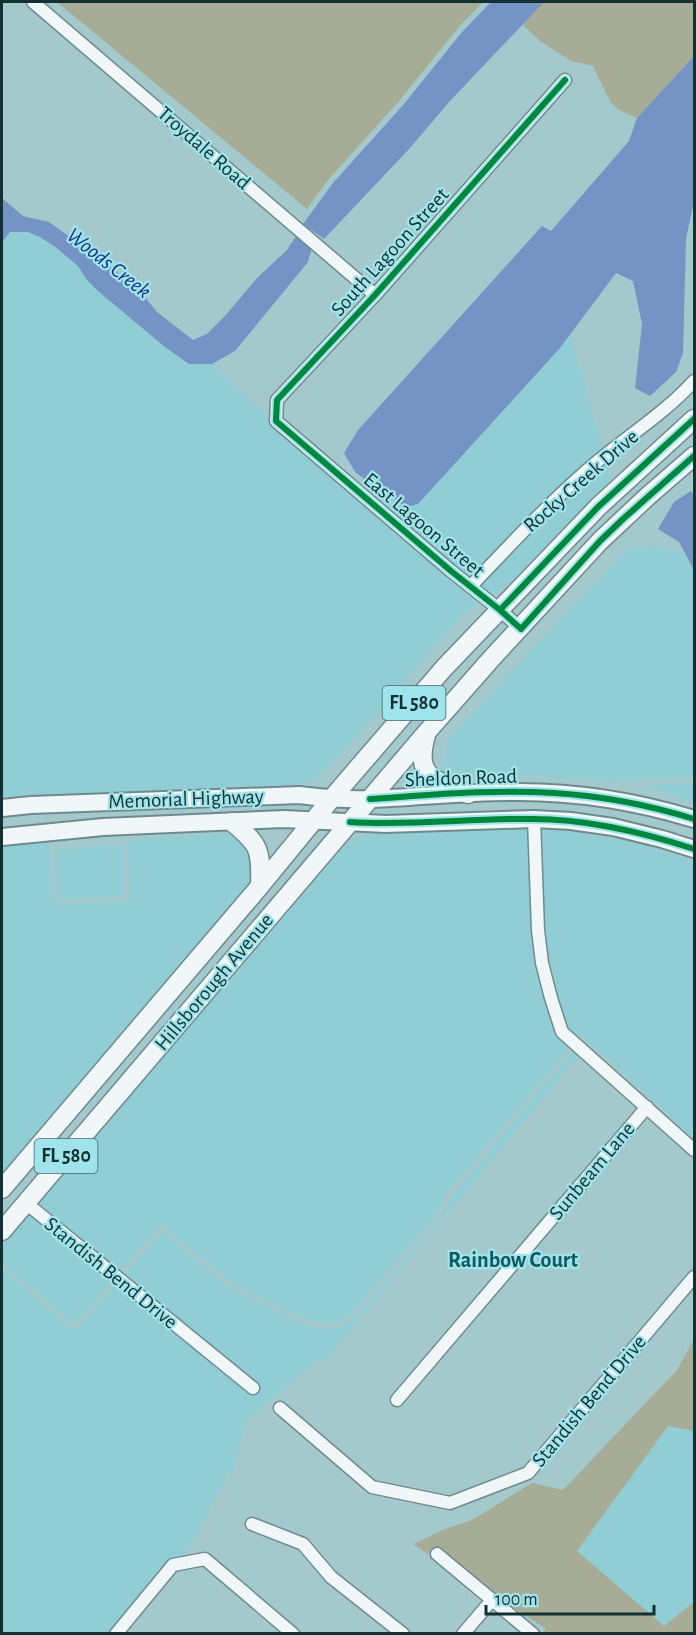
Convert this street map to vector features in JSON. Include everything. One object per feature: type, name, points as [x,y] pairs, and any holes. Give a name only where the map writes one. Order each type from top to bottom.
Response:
[{"type":"main road","name":"FL 580","points":[[332,798],[444,668],[598,507],[694,419]]},
{"type":"main road","name":"FL 580","points":[[426,733],[593,549],[694,456]]},
{"type":"main road","name":"Hillsborough Avenue","points":[[2,1231],[426,733]]},
{"type":"main road","points":[[426,733],[421,752],[425,770],[438,781],[468,794]]},
{"type":"main road","name":"Sheldon Road","points":[[370,799],[517,792],[555,793],[613,800],[668,811],[694,819]]},
{"type":"main road","name":"Memorial Highway","points":[[2,808],[299,795],[370,799]]},
{"type":"main road","name":"Hillsborough Avenue","points":[[2,1189],[332,798]]},
{"type":"main road","name":"Memorial Highway","points":[[2,837],[103,827],[284,819],[350,822]]},
{"type":"main road","name":"Sheldon Road","points":[[350,822],[386,824],[534,819],[571,821],[613,827],[694,849]]},
{"type":"main road","points":[[232,822],[249,836],[258,848],[261,861],[260,885]]},
{"type":"main road","points":[[108,1063],[130,1081]]},
{"type":"main road","points":[[2,1215],[37,1173],[39,1146]]},
{"type":"street","name":"Troydale Road","points":[[33,2],[375,295]]},
{"type":"street","name":"South Lagoon Street","points":[[305,446],[276,421],[277,400],[375,295],[565,80]]},
{"type":"street","name":"Rocky Creek Drive","points":[[471,586],[548,506],[593,466],[666,408],[694,381]]},
{"type":"street","name":"East Lagoon Street","points":[[305,446],[520,629]]},
{"type":"street","points":[[534,819],[538,930],[545,975],[562,1032],[694,1150]]},
{"type":"street","name":"Sunbeam Lane","points":[[397,1400],[647,1107]]},
{"type":"street","name":"Standish Bend Drive","points":[[26,1203],[254,1388]]},
{"type":"street","name":"Standish Bend Drive","points":[[280,1408],[372,1487],[450,1503],[528,1473],[694,1277]]},
{"type":"street","points":[[252,1524],[303,1544],[331,1577],[403,1634]]},
{"type":"street","points":[[437,1554],[533,1634]]},
{"type":"street","points":[[116,1634],[173,1565],[205,1559],[293,1634]]},
{"type":"street","points":[[463,1634],[492,1600]]},
{"type":"shaded area","points":[[491,2],[544,2],[324,239],[303,224],[333,183],[404,104],[462,32]]},
{"type":"shaded area","points":[[694,56],[694,201],[686,239],[683,353],[676,372],[650,396],[635,388],[642,324],[633,281],[616,273],[560,348],[418,504],[405,507],[356,473],[344,453],[358,430],[542,226],[551,231],[629,141],[637,118]]},
{"type":"shaded area","points":[[2,198],[23,216],[49,222],[102,260],[140,291],[157,312],[193,340],[207,334],[225,316],[257,278],[287,250],[298,233],[312,247],[308,262],[235,351],[212,364],[189,364],[98,291],[78,266],[54,246],[28,232],[10,232],[2,242]]},
{"type":"shaded area","points":[[10,232],[28,232],[40,237],[78,266],[98,291],[189,364],[212,364],[302,452],[362,502],[374,486],[405,507],[570,335],[611,479],[506,586],[465,611],[317,778],[301,784],[2,801],[2,242]]},
{"type":"shaded area","points":[[691,491],[694,495],[694,570],[679,542],[658,529],[674,502]]},
{"type":"shaded area","points":[[657,547],[685,553],[694,564],[694,777],[613,781],[443,770],[448,739],[628,548]]},
{"type":"shaded area","points":[[694,783],[694,803],[644,785]]},
{"type":"shaded area","points":[[523,829],[569,831],[628,841],[694,861],[694,1138],[580,1034],[446,1194],[433,1218],[349,1316],[331,1325],[307,1320],[228,1280],[161,1225],[74,1324],[2,1263],[2,1247],[342,849],[356,838],[374,834]]},
{"type":"shaded area","points":[[232,833],[251,846],[254,877],[250,884],[2,1174],[2,847],[50,843],[53,905],[130,901],[128,840]]},
{"type":"shaded area","points":[[123,844],[124,896],[57,900],[56,850]]},
{"type":"shaded area","points":[[573,1051],[578,1056],[323,1363],[317,1359],[245,1422],[233,1473],[229,1471],[194,1539],[122,1633],[2,1633],[2,1269],[71,1328],[76,1329],[162,1232],[226,1285],[305,1325],[332,1330],[352,1321],[438,1222],[451,1198]]},
{"type":"shaded area","points":[[668,1426],[690,1430],[694,1433],[694,1602],[664,1627],[577,1551]]},
{"type":"green space","points":[[57,2],[483,2],[328,180],[307,209]]},
{"type":"green space","points":[[544,2],[694,2],[694,56],[637,118],[619,110],[611,103],[593,66],[571,61],[540,41],[522,24]]},
{"type":"green space","points":[[694,1339],[694,1433],[690,1430],[668,1426],[577,1551],[664,1626],[694,1602],[694,1633],[542,1633],[546,1629],[503,1601],[436,1546],[428,1554],[413,1544],[445,1529],[472,1520],[532,1483],[563,1490],[677,1370]]},
{"type":"cycle path","points":[[565,80],[375,295],[277,400],[276,421],[521,629],[600,541],[694,456]]},
{"type":"cycle path","points":[[500,610],[598,507],[694,419]]},
{"type":"cycle path","points":[[370,799],[485,792],[554,793],[625,802],[694,819]]},
{"type":"cycle path","points":[[350,822],[396,823],[510,819],[574,821],[655,837],[694,849]]},
{"type":"district","name":"Rainbow Court","points":[[513,1260]]},
{"type":"water label","name":"Woods Creek","points":[[109,263]]}]
